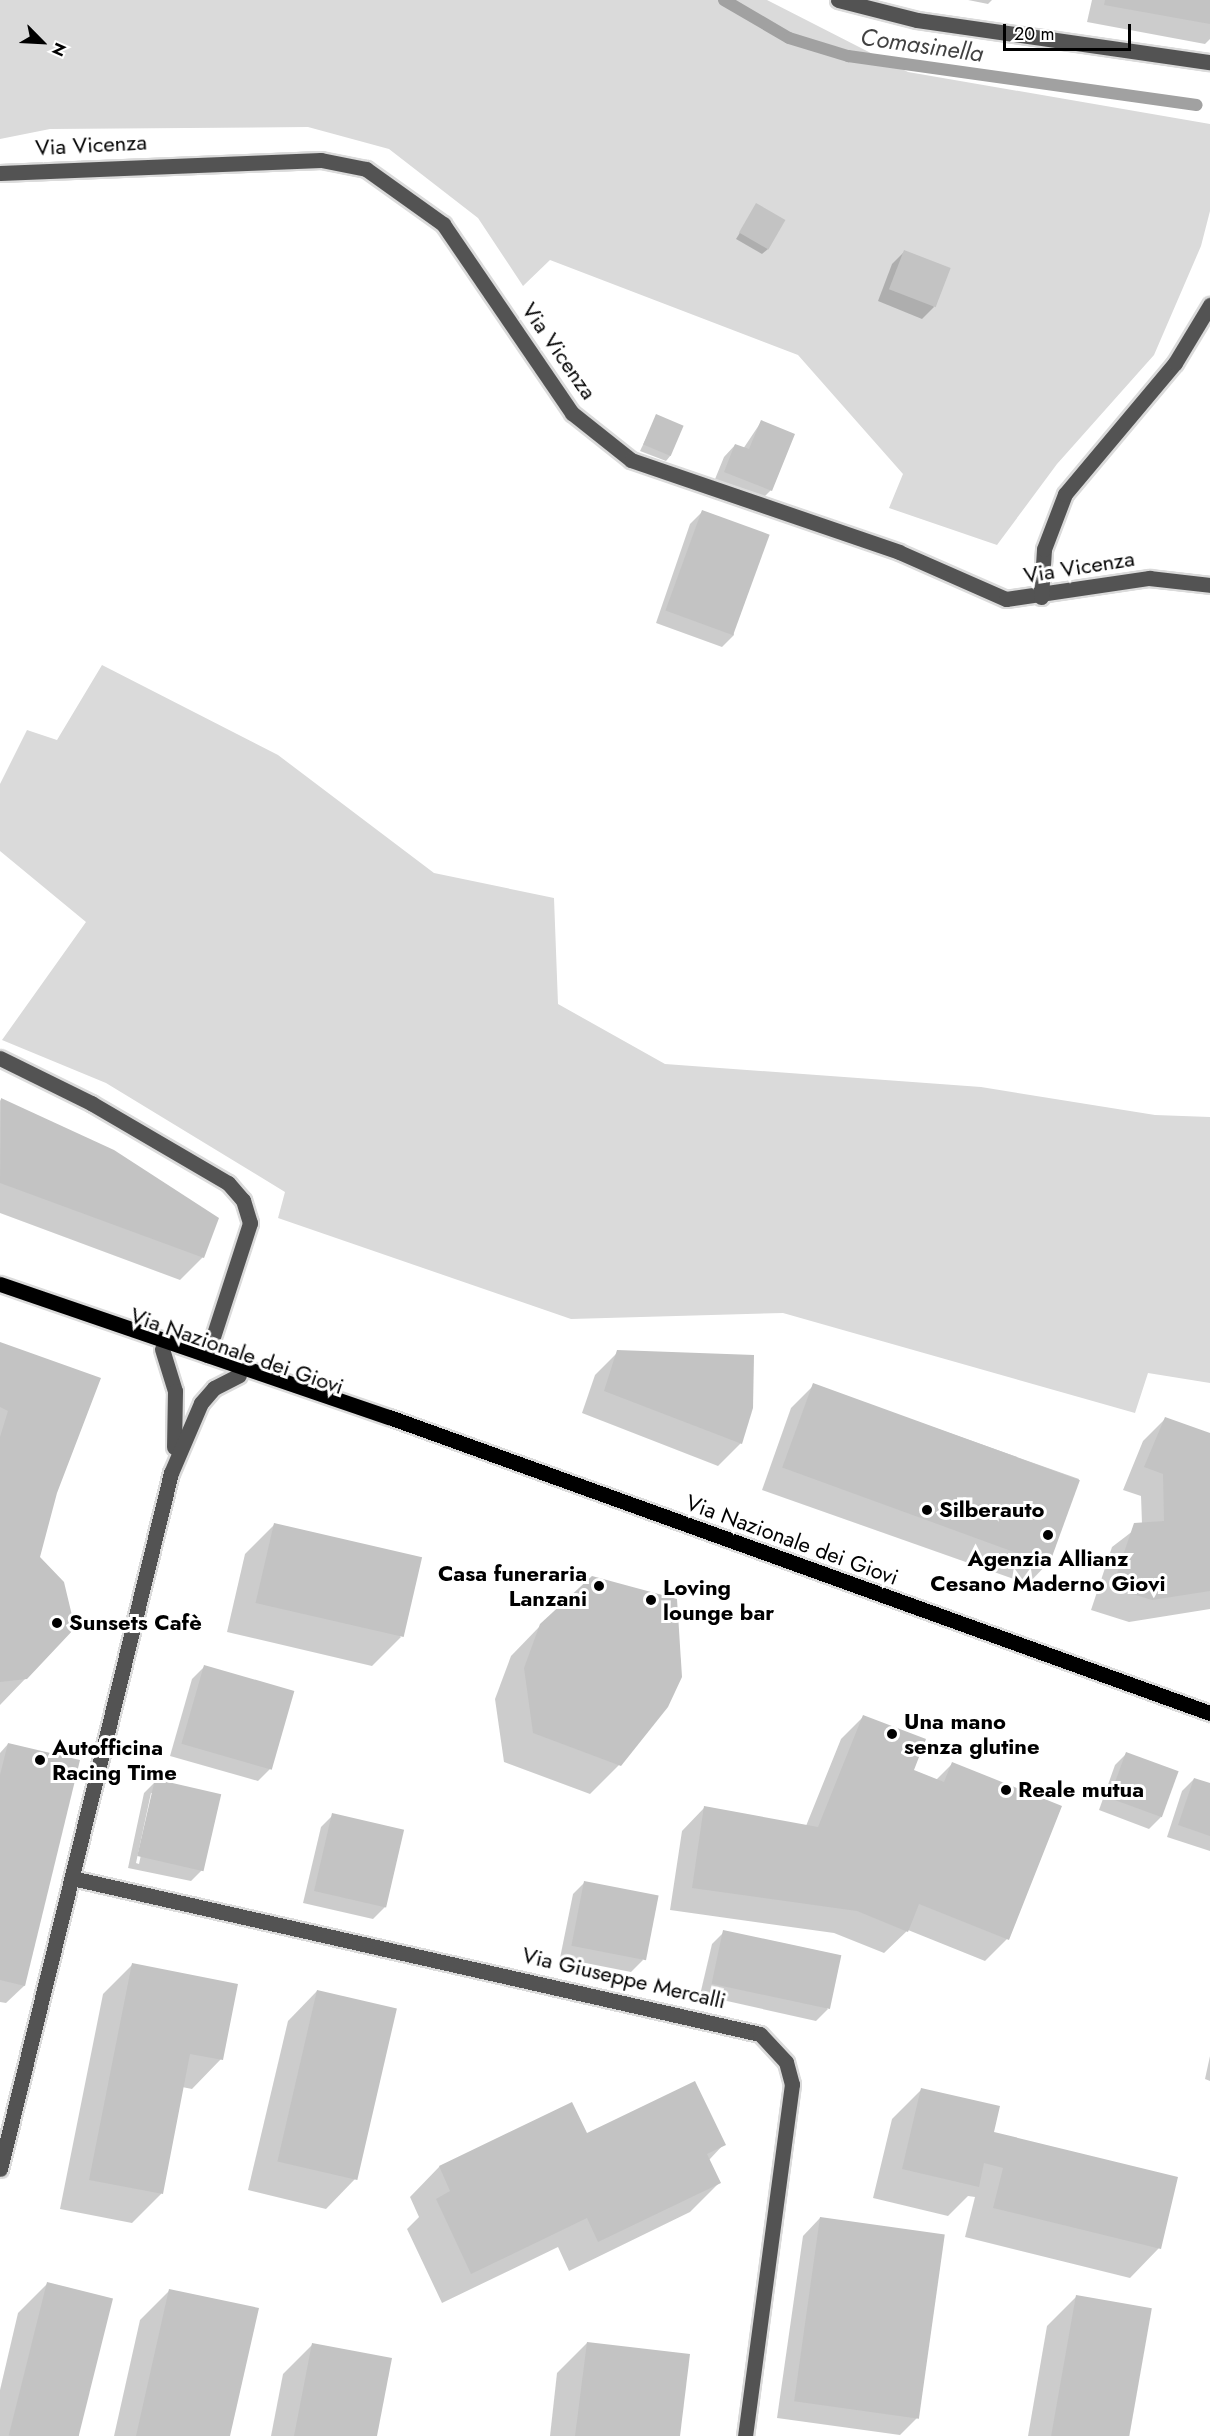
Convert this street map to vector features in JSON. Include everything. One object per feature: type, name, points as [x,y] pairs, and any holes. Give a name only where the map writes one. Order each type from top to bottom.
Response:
[{"type":"main road","name":"Via Nazionale dei Giovi","points":[[0,1284],[207,1355],[1210,1713]]},
{"type":"main road","name":"Via Nazionale dei Giovi","points":[[0,1294],[239,1376],[461,1447]]},
{"type":"street","points":[[838,0],[917,20],[1210,62]]},
{"type":"street","name":"Via Vicenza","points":[[0,173],[321,160],[366,169],[443,224],[572,413],[631,460],[907,555],[1006,599],[1041,597],[1149,578],[1210,585]]},
{"type":"street","points":[[1041,597],[1044,549],[1065,494],[1175,363],[1210,304]]},
{"type":"street","name":"Via Nazionale dei Giovi","points":[[0,1058],[91,1103],[228,1183],[243,1200],[250,1223],[207,1355]]},
{"type":"street","points":[[0,2169],[171,1473],[176,1408],[162,1349]]},
{"type":"street","points":[[171,1473],[201,1403],[214,1388],[239,1376]]},
{"type":"street","name":"Via Giuseppe Mercalli","points":[[72,1878],[760,2034],[786,2062],[792,2084],[746,2436]]},
{"type":"shaded area","points":[[0,0],[767,0],[908,72],[1210,124],[1210,211],[1201,246],[1154,355],[1057,464],[997,545],[889,508],[903,474],[798,355],[550,260],[523,286],[478,218],[389,149],[308,127],[50,129],[0,139]]},
{"type":"shaded area","points":[[102,665],[278,755],[434,873],[554,898],[558,1004],[665,1064],[981,1087],[1155,1115],[1210,1117],[1210,1383],[1148,1373],[1135,1413],[783,1313],[571,1319],[278,1218],[285,1192],[106,1083],[2,1040],[86,922],[0,851],[0,784],[27,730],[57,740]]},
{"type":"building","points":[[1105,0],[1210,0],[1210,24],[1104,5]]},
{"type":"building","points":[[756,203],[785,220],[768,249],[739,232]]},
{"type":"building","points":[[904,250],[951,268],[936,307],[889,289]]},
{"type":"building","points":[[656,414],[684,426],[671,456],[643,444]]},
{"type":"building","points":[[761,420],[795,434],[772,491],[724,472],[735,444],[749,449]]},
{"type":"building","points":[[702,510],[770,535],[733,635],[665,611]]},
{"type":"building","points":[[1,1098],[114,1150],[219,1218],[204,1258],[0,1183]]},
{"type":"building","points":[[0,1342],[101,1378],[57,1493],[40,1557],[64,1582],[75,1628],[27,1679],[0,1682],[0,1437],[8,1411],[0,1407]]},
{"type":"building","points":[[617,1350],[754,1355],[753,1408],[742,1444],[604,1391]]},
{"type":"building","points":[[813,1383],[1080,1480],[1049,1565],[782,1468]]},
{"type":"building","points":[[1165,1417],[1210,1433],[1210,1591],[1152,1600],[1112,1588],[1134,1523],[1164,1521],[1163,1474],[1144,1467]]},
{"type":"building","points":[[274,1523],[422,1557],[404,1637],[256,1603]]},
{"type":"building","points":[[592,1576],[677,1599],[682,1677],[668,1707],[621,1766],[533,1733],[524,1668],[540,1624]]},
{"type":"building","points":[[204,1665],[294,1691],[272,1770],[181,1744]]},
{"type":"building","points":[[863,1715],[926,1739],[914,1770],[944,1782],[952,1762],[1062,1806],[1009,1940],[919,1904],[908,1932],[857,1911],[692,1888],[704,1806],[818,1827]]},
{"type":"building","points":[[8,1743],[80,1760],[25,1986],[0,1980],[0,1775]]},
{"type":"building","points":[[1126,1752],[1179,1771],[1162,1817],[1109,1798]]},
{"type":"building","points":[[1194,1778],[1210,1783],[1210,1836],[1178,1825]]},
{"type":"building","points":[[155,1779],[221,1794],[203,1871],[137,1856]]},
{"type":"building","points":[[332,1813],[404,1830],[386,1908],[314,1891]]},
{"type":"building","points":[[584,1881],[659,1896],[646,1960],[571,1946]]},
{"type":"building","points":[[723,1930],[841,1955],[830,2009],[712,1984]]},
{"type":"building","points":[[132,1963],[238,1984],[223,2060],[190,2054],[163,2194],[89,2180]]},
{"type":"building","points":[[317,1990],[397,2008],[357,2180],[277,2161]]},
{"type":"building","points":[[695,2081],[726,2145],[707,2154],[721,2183],[598,2242],[587,2218],[471,2274],[436,2199],[450,2191],[439,2166],[572,2102],[587,2133]]},
{"type":"building","points":[[921,2088],[1000,2106],[994,2132],[1178,2177],[1161,2249],[993,2208],[1003,2168],[984,2163],[979,2187],[902,2169]]},
{"type":"building","points":[[820,2217],[945,2235],[919,2419],[794,2401]]},
{"type":"building","points":[[47,2282],[113,2298],[79,2436],[9,2435]]},
{"type":"building","points":[[169,2289],[259,2308],[230,2436],[136,2436]]},
{"type":"building","points":[[1076,2295],[1152,2308],[1129,2436],[1051,2436]]},
{"type":"building","points":[[587,2342],[690,2354],[680,2436],[575,2436]]},
{"type":"building","points":[[312,2343],[392,2358],[377,2436],[294,2436]]},
{"type":"waterway","name":"Comasinella","points":[[724,0],[789,38],[848,56],[1197,105]]},
{"type":"place","name":"Silberauto","points":[[927,1510]]},
{"type":"place","name":"Agenzia Allianz Cesano Maderno Giovi","points":[[1048,1535]]},
{"type":"place","name":"Casa funeraria Lanzani","points":[[599,1586]]},
{"type":"place","name":"Loving lounge bar","points":[[651,1600]]},
{"type":"place","name":"Sunsets Cafè","points":[[57,1623]]},
{"type":"place","name":"Una mano senza glutine","points":[[892,1734]]},
{"type":"place","name":"Autofficina Racing Time","points":[[40,1760]]},
{"type":"place","name":"Reale mutua","points":[[1006,1790]]}]
